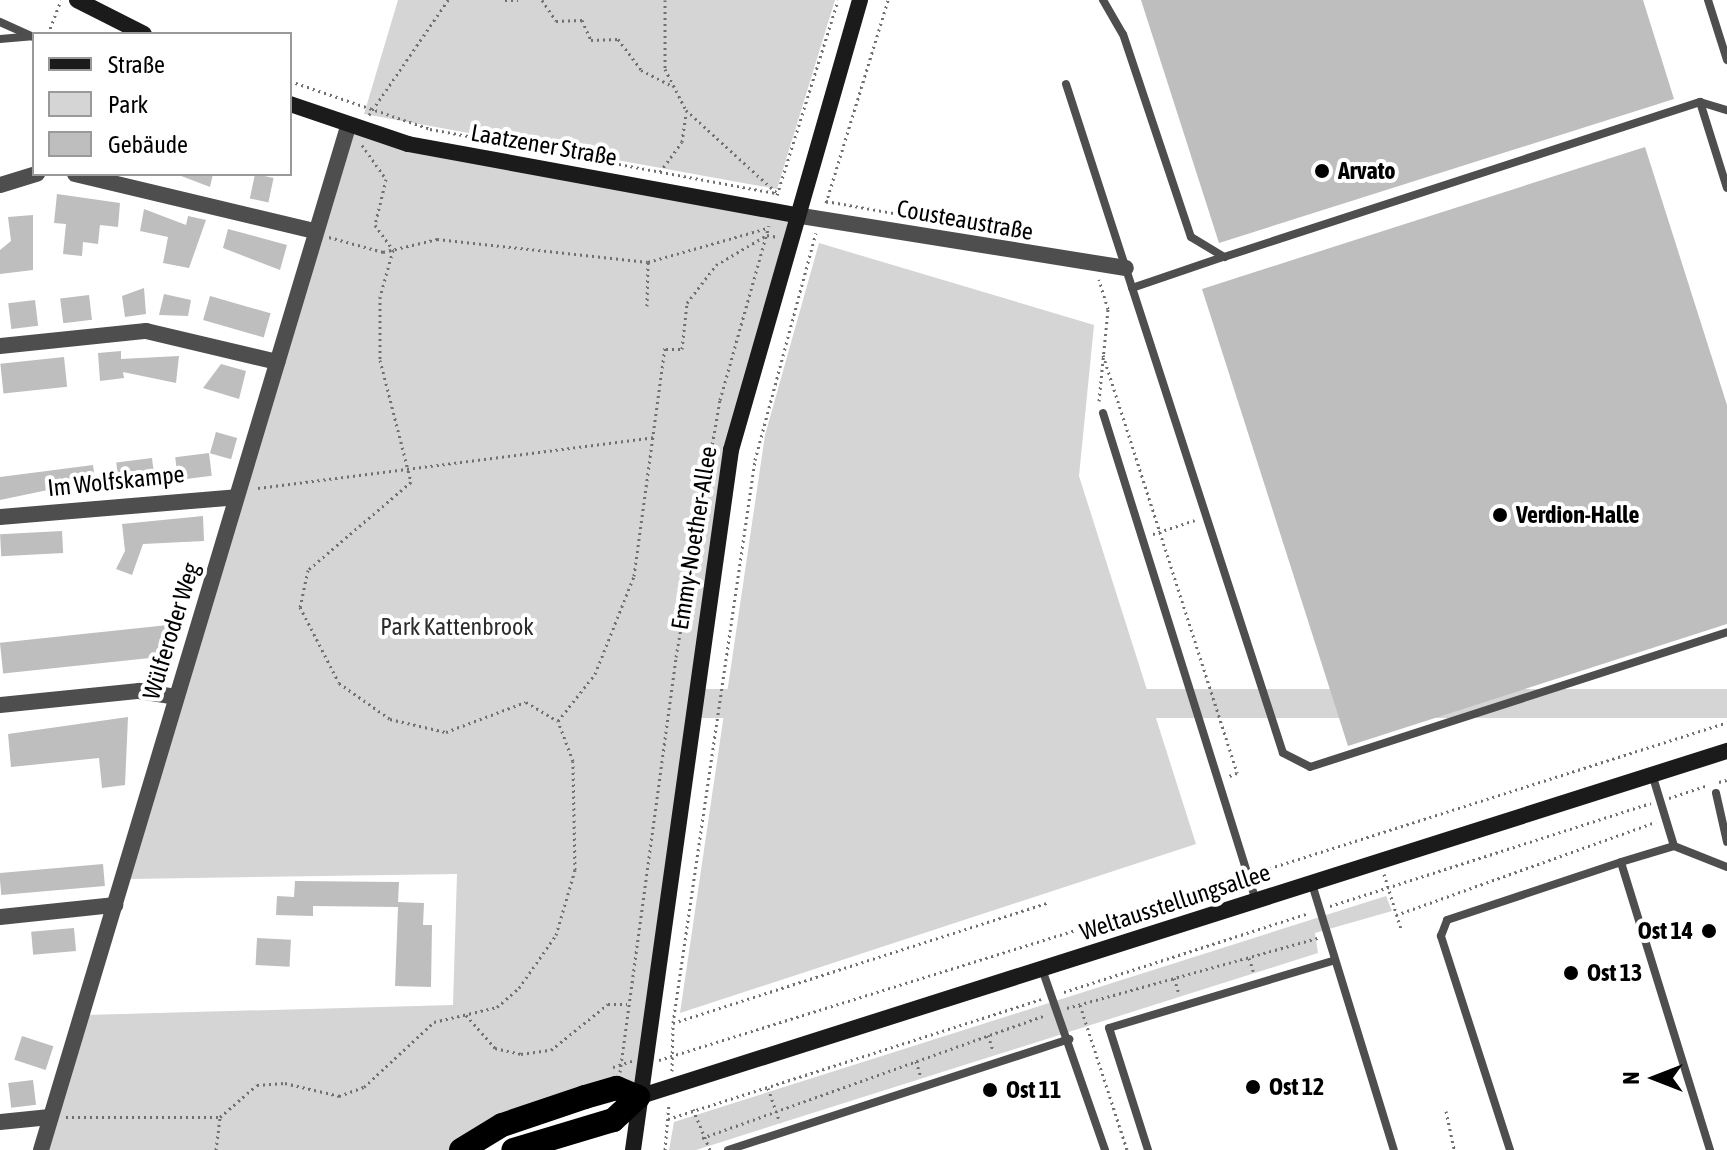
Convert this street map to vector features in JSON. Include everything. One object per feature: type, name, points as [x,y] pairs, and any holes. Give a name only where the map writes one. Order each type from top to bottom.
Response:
[{"type":"highway","points":[[461,1150],[502,1125],[585,1097],[617,1088],[638,1097],[613,1120],[513,1150]]},
{"type":"main road","points":[[77,0],[101,5],[141,32]]},
{"type":"main road","name":"Emmy-Noether-Allee","points":[[633,1150],[731,450],[795,215],[860,0]]},
{"type":"main road","name":"Laatzener Straße","points":[[292,105],[348,127],[795,215]]},
{"type":"main road","name":"Weltausstellungsallee","points":[[638,1097],[1727,751]]},
{"type":"street","name":"Wülferoder Weg","points":[[41,1150],[348,127]]},
{"type":"street","points":[[0,185],[32,175]]},
{"type":"street","points":[[83,176],[315,231]]},
{"type":"street","name":"Cousteaustraße","points":[[795,215],[1095,268],[1126,268]]},
{"type":"street","points":[[0,346],[146,331],[277,362]]},
{"type":"street","name":"Im Wolfskampe","points":[[0,517],[237,494]]},
{"type":"street","points":[[0,705],[139,691],[176,697]]},
{"type":"street","points":[[0,917],[115,905]]},
{"type":"street","points":[[0,1122],[50,1117]]},
{"type":"lane","points":[[1103,0],[1123,34],[1191,237],[1224,257]]},
{"type":"lane","points":[[1708,0],[1727,60]]},
{"type":"lane","points":[[0,22],[32,36]]},
{"type":"lane","points":[[0,39],[32,36]]},
{"type":"lane","points":[[1066,84],[1283,753],[1310,767],[1727,632]]},
{"type":"lane","points":[[1700,102],[1727,188]]},
{"type":"lane","points":[[1132,288],[1700,102],[1727,110]]},
{"type":"lane","points":[[1103,413],[1256,901]]},
{"type":"lane","points":[[1652,774],[1674,846]]},
{"type":"lane","points":[[1716,793],[1727,842]]},
{"type":"lane","points":[[1510,1150],[1441,936],[1447,920],[1674,846],[1727,867]]},
{"type":"lane","points":[[1621,862],[1710,1150]]},
{"type":"lane","points":[[1312,883],[1329,935],[1333,961],[1394,1150]]},
{"type":"lane","points":[[1148,1150],[1109,1028],[1333,961]]},
{"type":"lane","points":[[1042,969],[1069,1039],[1105,1150]]},
{"type":"lane","points":[[728,1150],[1069,1039]]},
{"type":"path","points":[[49,32],[62,0]]},
{"type":"path","points":[[393,250],[375,225],[383,168],[348,127],[373,113],[448,0]]},
{"type":"path","points":[[505,0],[518,0]]},
{"type":"path","points":[[542,0],[556,21],[582,20],[591,40],[618,39],[641,70],[674,86]]},
{"type":"path","points":[[665,0],[660,21],[674,86],[686,110],[777,193]]},
{"type":"path","points":[[777,193],[838,0]]},
{"type":"path","points":[[826,201],[888,0]]},
{"type":"path","points":[[292,82],[373,113],[777,193]]},
{"type":"path","points":[[660,172],[682,142],[686,110]]},
{"type":"path","points":[[334,239],[393,250],[437,239],[648,262],[684,258],[769,227],[720,400],[621,1062]]},
{"type":"path","points":[[558,721],[595,674],[634,576],[665,348],[682,349],[693,290],[716,265],[767,235]]},
{"type":"path","points":[[813,243],[755,460],[673,1023],[673,1059],[1727,722]]},
{"type":"path","points":[[50,1117],[220,1117],[257,1085],[285,1083],[339,1096],[364,1087],[434,1022],[497,1007],[519,988],[556,935],[575,870],[577,825],[573,761],[558,721],[526,702],[468,726],[421,731],[339,683],[311,638],[300,607],[308,570],[405,490],[412,471],[380,360],[380,297],[393,250]]},
{"type":"path","points":[[647,306],[648,262]]},
{"type":"path","points":[[1095,268],[1108,309],[1097,415],[1103,413]]},
{"type":"path","points":[[1103,355],[1237,773],[1218,779]]},
{"type":"path","points":[[237,494],[654,437]]},
{"type":"path","points":[[1142,537],[1206,516]]},
{"type":"path","points":[[665,1150],[668,1119],[693,1109],[768,1088],[1727,780]]},
{"type":"path","points":[[1396,915],[1666,818]]},
{"type":"path","points":[[1372,836],[1401,929]]},
{"type":"path","points":[[673,1023],[1047,903]]},
{"type":"path","points":[[702,1138],[1058,1010],[1329,935]]},
{"type":"path","points":[[1249,958],[1257,984]]},
{"type":"path","points":[[1174,978],[1184,1006]]},
{"type":"path","points":[[466,1015],[495,1048],[521,1054],[551,1050],[608,1004],[629,1004]]},
{"type":"path","points":[[1079,1004],[1127,1150]]},
{"type":"path","points":[[1069,1039],[1109,1028]]},
{"type":"path","points":[[988,1035],[997,1062]]},
{"type":"path","points":[[768,1088],[785,1132]]},
{"type":"path","points":[[693,1109],[702,1138],[710,1150]]},
{"type":"path","points":[[1446,1111],[1454,1150]]},
{"type":"path","points":[[216,1150],[220,1117]]},
{"type":"green space","points":[[398,0],[835,0],[777,189],[364,114]]},
{"type":"green space","name":"Park Kattenbrook","points":[[348,127],[795,215],[748,380],[638,1097],[617,1088],[461,1150],[48,1150],[86,1015],[453,1005],[457,874],[128,879]]},
{"type":"green space","points":[[819,243],[1094,325],[1079,476],[1196,844],[680,1013],[765,435]]},
{"type":"green space","points":[[629,689],[1727,689],[1727,718],[629,718]]},
{"type":"green space","points":[[1386,896],[1392,911],[1315,933],[1318,953],[696,1150],[669,1150],[674,1122]]},
{"type":"building","name":"Arvato","points":[[1141,0],[1643,0],[1674,99],[1219,243]]},
{"type":"building","name":"Verdion-Halle","points":[[1645,147],[1727,405],[1727,624],[1348,746],[1202,289]]},
{"type":"building","points":[[181,176],[213,176],[210,187]]},
{"type":"building","points":[[255,176],[274,178],[268,202],[250,198]]},
{"type":"building","points":[[57,194],[120,203],[118,227],[100,225],[98,244],[83,242],[82,256],[63,254],[66,224],[54,223]]},
{"type":"building","points":[[144,209],[186,225],[188,216],[206,220],[189,268],[163,263],[168,237],[140,231]]},
{"type":"building","points":[[33,215],[33,270],[0,274],[0,250],[11,241],[8,217]]},
{"type":"building","points":[[228,229],[287,245],[280,270],[223,248]]},
{"type":"building","points":[[144,288],[146,314],[125,317],[122,296]]},
{"type":"building","points":[[164,294],[191,300],[188,316],[159,315]]},
{"type":"building","points":[[89,295],[92,320],[63,323],[60,299]]},
{"type":"building","points":[[210,296],[271,313],[264,337],[203,320]]},
{"type":"building","points":[[35,300],[38,326],[11,329],[8,303]]},
{"type":"building","points":[[121,351],[121,359],[179,356],[176,383],[123,372],[124,378],[100,381],[98,353]]},
{"type":"building","points":[[64,357],[67,387],[3,394],[0,364]]},
{"type":"building","points":[[221,364],[246,371],[239,399],[203,388]]},
{"type":"building","points":[[216,432],[237,438],[231,459],[210,453]]},
{"type":"building","points":[[209,453],[212,476],[178,480],[175,457]]},
{"type":"building","points":[[152,458],[155,484],[119,488],[116,462]]},
{"type":"building","points":[[93,465],[96,488],[68,492],[67,486],[0,500],[0,477]]},
{"type":"building","points":[[203,516],[204,541],[143,544],[132,575],[116,569],[125,551],[122,524]]},
{"type":"building","points":[[62,531],[63,553],[1,556],[0,534]]},
{"type":"building","points":[[168,625],[171,656],[3,673],[0,643]]},
{"type":"building","points":[[128,717],[125,785],[102,788],[99,758],[11,767],[8,734]]},
{"type":"building","points":[[103,864],[105,886],[1,895],[0,873]]},
{"type":"building","points":[[295,881],[399,882],[398,902],[424,903],[423,925],[432,925],[431,987],[395,986],[398,907],[313,906],[313,916],[276,915],[277,896],[294,897]]},
{"type":"building","points":[[74,928],[76,951],[33,955],[31,932]]},
{"type":"building","points":[[257,938],[291,940],[290,967],[256,965]]},
{"type":"building","points":[[22,1036],[53,1046],[46,1070],[14,1060]]},
{"type":"building","points":[[33,1080],[36,1105],[11,1108],[8,1083]]},
{"type":"place","name":"Arvato","points":[[1322,171]]},
{"type":"place","name":"Verdion-Halle","points":[[1500,515]]},
{"type":"place","name":"Ost 14","points":[[1709,931]]},
{"type":"place","name":"Ost 13","points":[[1571,973]]},
{"type":"place","name":"Ost 12","points":[[1253,1087]]},
{"type":"place","name":"Ost 11","points":[[990,1090]]}]
